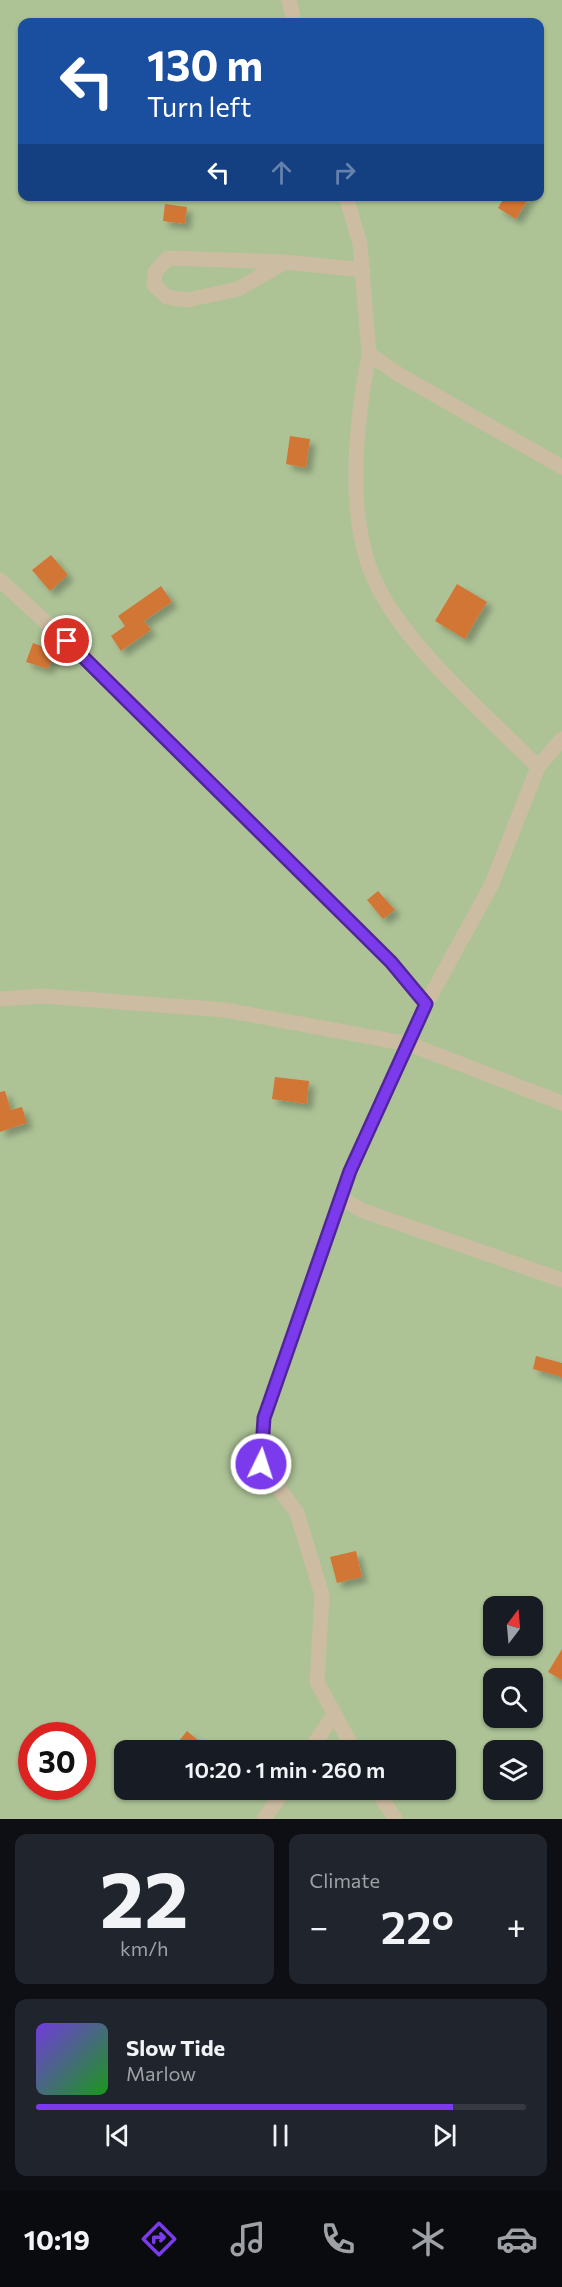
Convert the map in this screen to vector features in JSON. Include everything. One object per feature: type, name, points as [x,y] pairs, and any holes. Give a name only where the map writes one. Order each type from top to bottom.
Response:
[{"type":"street","points":[[289,0],[293,18]]},
{"type":"street","points":[[347,201],[360,244],[369,354],[362,393],[357,459],[359,530],[374,579],[412,639],[538,767]]},
{"type":"street","points":[[285,262],[238,289],[187,300],[167,297],[154,285],[155,272],[168,258],[285,262],[363,270]]},
{"type":"street","points":[[369,354],[398,374],[562,467]]},
{"type":"street","points":[[0,580],[109,680],[391,962],[426,1004]]},
{"type":"street","points":[[348,1740],[333,1716],[317,1682],[322,1595],[297,1513],[261,1464],[264,1418],[350,1171],[426,1004],[491,886],[538,767],[562,739]]},
{"type":"street","points":[[0,999],[43,996],[225,1010],[409,1044],[562,1103]]},
{"type":"street","points":[[341,1198],[362,1210],[562,1280]]},
{"type":"street","points":[[317,1740],[333,1716]]},
{"type":"street","points":[[264,1819],[277,1800]]},
{"type":"street","points":[[383,1800],[395,1819]]},
{"type":"green space","points":[[0,0],[562,0],[562,1819],[0,1819]]},
{"type":"building","points":[[502,201],[527,201],[516,219],[498,208]]},
{"type":"building","points":[[165,204],[187,207],[185,224],[163,221]]},
{"type":"building","points":[[290,436],[310,439],[306,468],[286,464]]},
{"type":"building","points":[[51,555],[68,575],[50,591],[32,570]]},
{"type":"building","points":[[457,584],[487,602],[465,639],[435,621]]},
{"type":"building","points":[[161,586],[172,602],[144,621],[151,630],[121,651],[111,636],[125,626],[118,616]]},
{"type":"building","points":[[33,643],[55,651],[48,669],[26,662]]},
{"type":"building","points":[[378,891],[395,910],[383,919],[367,900]]},
{"type":"building","points":[[275,1077],[309,1081],[307,1104],[272,1099]]},
{"type":"building","points":[[5,1091],[11,1110],[22,1107],[27,1123],[0,1132],[0,1092]]},
{"type":"building","points":[[536,1356],[562,1363],[562,1377],[533,1369]]},
{"type":"building","points":[[356,1551],[362,1577],[337,1583],[330,1557]]},
{"type":"building","points":[[562,1649],[562,1680],[548,1672]]},
{"type":"building","points":[[187,1731],[198,1740],[180,1740]]},
{"type":"route","points":[[67,641],[391,962],[426,1004],[350,1171],[264,1418],[261,1464]]}]
